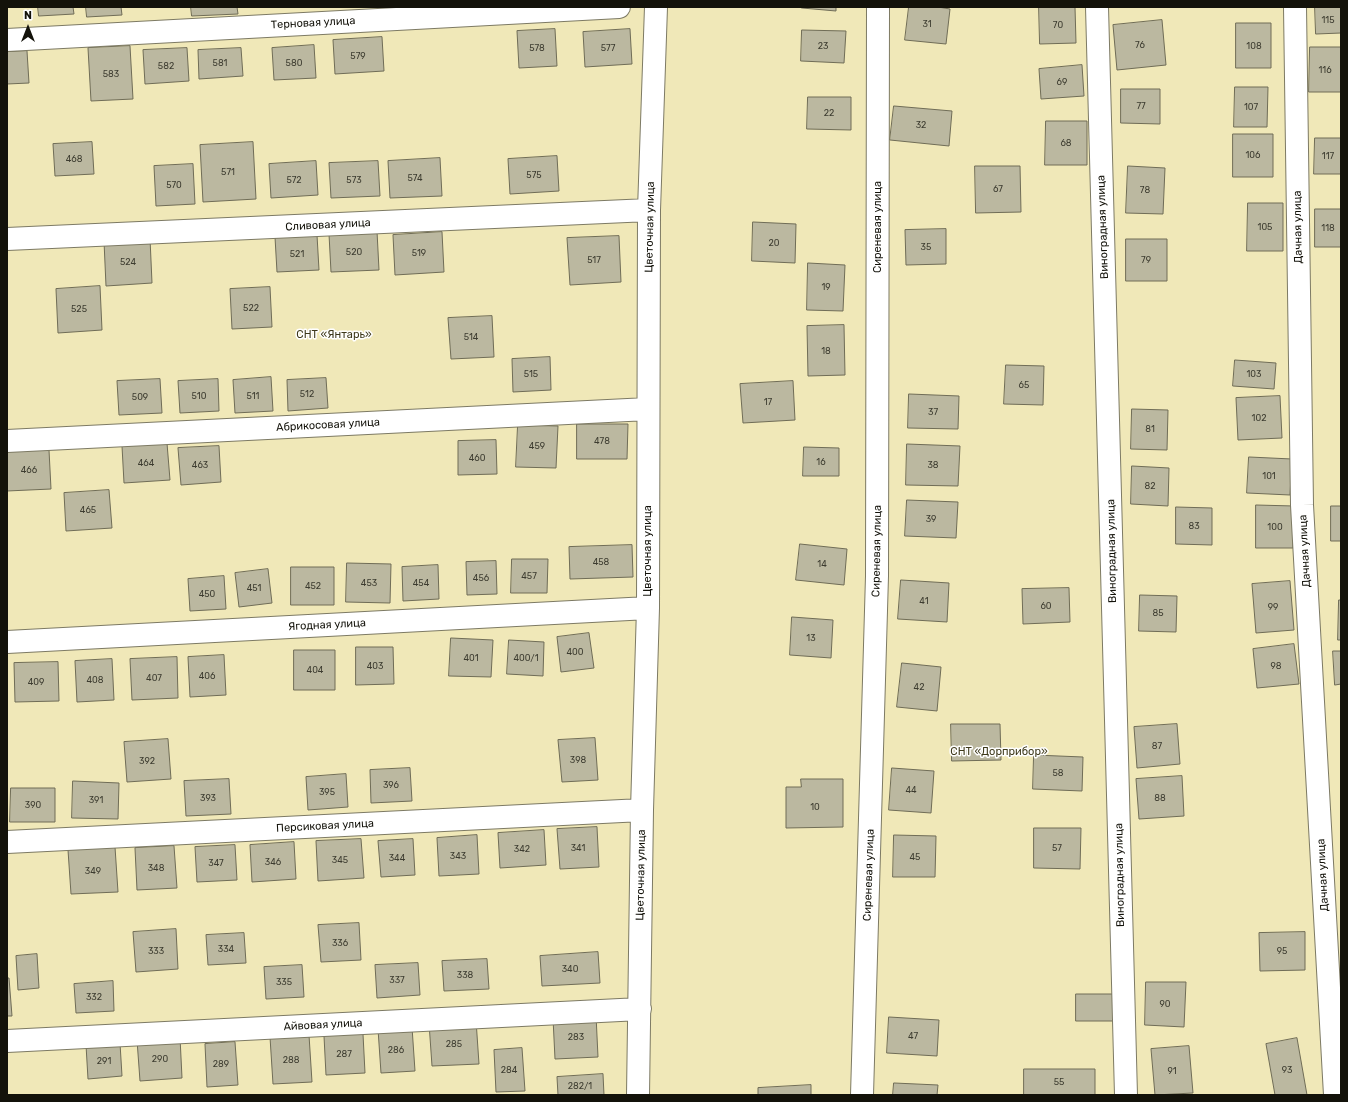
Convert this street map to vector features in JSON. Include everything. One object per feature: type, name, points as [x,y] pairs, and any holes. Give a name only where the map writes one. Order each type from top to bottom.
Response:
[{"type":"street","name":"Терновая улица","points":[[7,40],[619,7]]},
{"type":"street","name":"Цветочная улица","points":[[638,1095],[642,810],[648,608],[649,210],[656,7]]},
{"type":"street","name":"Сиреневая улица","points":[[862,1095],[877,576],[878,7]]},
{"type":"street","name":"Виноградная улица","points":[[1096,7],[1126,1095]]},
{"type":"street","name":"Дачная улица","points":[[1295,7],[1302,505],[1335,1095]]},
{"type":"street","name":"Сливовая улица","points":[[7,240],[649,210]]},
{"type":"street","name":"Абрикосовая улица","points":[[7,442],[648,409]]},
{"type":"street","name":"Ягодная улица","points":[[7,642],[648,608]]},
{"type":"street","name":"Персиковая улица","points":[[7,842],[642,810]]},
{"type":"street","name":"Айвовая улица","points":[[7,1041],[640,1009]]},
{"type":"green space","points":[[7,7],[1341,7],[1341,1095],[7,1095]]},
{"type":"building","points":[[38,7],[73,7],[74,14],[39,16]]},
{"type":"building","points":[[86,7],[121,7],[122,15],[87,17]]},
{"type":"building","points":[[191,7],[237,7],[238,14],[192,16]]},
{"type":"building","points":[[836,7],[836,11],[802,8]]},
{"type":"building","points":[[909,7],[938,7],[950,9],[946,44],[905,40]]},
{"type":"building","points":[[1039,7],[1075,7],[1076,43],[1040,44]]},
{"type":"building","points":[[1315,7],[1341,7],[1341,33],[1316,34]]},
{"type":"building","points":[[1162,20],[1166,65],[1117,70],[1113,25]]},
{"type":"building","points":[[1236,23],[1271,23],[1271,68],[1236,68]]},
{"type":"building","points":[[555,29],[557,66],[519,68],[517,31]]},
{"type":"building","points":[[630,29],[632,64],[585,67],[583,32]]},
{"type":"building","points":[[802,30],[846,31],[844,63],[801,61]]},
{"type":"building","points":[[382,37],[384,71],[335,74],[333,40]]},
{"type":"building","points":[[314,45],[316,78],[274,80],[272,48]]},
{"type":"building","points":[[130,46],[133,99],[91,101],[88,48]]},
{"type":"building","points":[[1310,47],[1341,47],[1341,92],[1309,92]]},
{"type":"building","points":[[187,48],[189,81],[145,84],[143,50]]},
{"type":"building","points":[[241,48],[243,76],[199,79],[198,50]]},
{"type":"building","points":[[27,51],[29,83],[7,84],[7,52]]},
{"type":"building","points":[[1082,65],[1084,96],[1041,99],[1039,69]]},
{"type":"building","points":[[1235,87],[1268,87],[1267,127],[1234,127]]},
{"type":"building","points":[[1121,89],[1160,89],[1160,124],[1121,123]]},
{"type":"building","points":[[808,97],[851,97],[851,130],[807,129]]},
{"type":"building","points":[[894,106],[952,111],[949,146],[890,140]]},
{"type":"building","points":[[1046,121],[1087,121],[1087,165],[1045,165]]},
{"type":"building","points":[[1233,134],[1273,134],[1273,177],[1233,177]]},
{"type":"building","points":[[1315,138],[1341,138],[1341,174],[1314,174]]},
{"type":"building","points":[[92,142],[94,174],[55,176],[53,144]]},
{"type":"building","points":[[253,142],[256,199],[203,202],[200,145]]},
{"type":"building","points":[[557,156],[559,191],[510,194],[508,159]]},
{"type":"building","points":[[440,158],[442,196],[390,198],[388,161]]},
{"type":"building","points":[[316,161],[318,195],[271,198],[269,164]]},
{"type":"building","points":[[378,161],[380,196],[331,198],[329,163]]},
{"type":"building","points":[[193,164],[195,204],[156,206],[154,166]]},
{"type":"building","points":[[975,166],[1020,166],[1021,212],[976,213]]},
{"type":"building","points":[[1128,166],[1165,168],[1163,214],[1126,213]]},
{"type":"building","points":[[1248,203],[1283,203],[1283,251],[1247,251]]},
{"type":"building","points":[[1315,209],[1341,209],[1341,247],[1315,247]]},
{"type":"building","points":[[753,222],[796,224],[795,263],[752,261]]},
{"type":"building","points":[[946,229],[946,264],[906,265],[905,230]]},
{"type":"building","points":[[377,231],[379,270],[331,272],[329,234]]},
{"type":"building","points":[[442,232],[444,272],[395,275],[393,235]]},
{"type":"building","points":[[317,235],[319,270],[277,272],[275,237]]},
{"type":"building","points":[[619,236],[621,282],[570,285],[567,238]]},
{"type":"building","points":[[150,238],[152,283],[106,286],[104,241]]},
{"type":"building","points":[[1126,239],[1167,239],[1167,281],[1126,281]]},
{"type":"building","points":[[808,263],[845,265],[843,311],[807,310]]},
{"type":"building","points":[[100,286],[102,330],[58,333],[56,289]]},
{"type":"building","points":[[270,287],[272,327],[232,329],[230,289]]},
{"type":"building","points":[[492,316],[494,357],[451,359],[448,318]]},
{"type":"building","points":[[844,325],[845,375],[808,376],[807,326]]},
{"type":"building","points":[[550,357],[551,390],[513,392],[512,359]]},
{"type":"building","points":[[1235,360],[1276,363],[1274,389],[1233,386]]},
{"type":"building","points":[[1006,365],[1044,366],[1043,405],[1004,404]]},
{"type":"building","points":[[271,377],[273,411],[235,413],[233,380]]},
{"type":"building","points":[[326,378],[328,408],[288,411],[287,380]]},
{"type":"building","points":[[160,379],[162,413],[119,415],[117,381]]},
{"type":"building","points":[[218,379],[219,411],[180,413],[178,381]]},
{"type":"building","points":[[793,381],[795,420],[743,423],[740,384]]},
{"type":"building","points":[[909,394],[959,396],[958,429],[908,428]]},
{"type":"building","points":[[1280,396],[1282,438],[1238,440],[1236,398]]},
{"type":"building","points":[[1132,409],[1168,410],[1167,450],[1131,449]]},
{"type":"building","points":[[577,424],[628,424],[627,459],[577,459]]},
{"type":"building","points":[[518,425],[558,426],[556,468],[516,467]]},
{"type":"building","points":[[496,440],[497,474],[458,475],[458,441]]},
{"type":"building","points":[[167,443],[170,480],[124,483],[122,446]]},
{"type":"building","points":[[907,444],[960,446],[958,486],[906,485]]},
{"type":"building","points":[[219,446],[221,482],[181,485],[178,448]]},
{"type":"building","points":[[804,447],[839,448],[839,476],[803,476]]},
{"type":"building","points":[[49,450],[51,489],[7,491],[7,452]]},
{"type":"building","points":[[1249,457],[1292,459],[1290,495],[1247,493]]},
{"type":"building","points":[[1132,466],[1169,468],[1168,506],[1131,504]]},
{"type":"building","points":[[109,490],[112,528],[66,531],[64,493]]},
{"type":"building","points":[[907,500],[958,502],[956,538],[905,536]]},
{"type":"building","points":[[1256,505],[1294,506],[1293,548],[1256,548]]},
{"type":"building","points":[[1331,506],[1341,506],[1341,541],[1331,541]]},
{"type":"building","points":[[1176,507],[1212,508],[1212,545],[1176,544]]},
{"type":"building","points":[[800,544],[847,549],[844,585],[796,580]]},
{"type":"building","points":[[632,545],[633,577],[570,579],[569,547]]},
{"type":"building","points":[[512,559],[548,559],[547,593],[511,593]]},
{"type":"building","points":[[496,561],[497,594],[467,595],[466,562]]},
{"type":"building","points":[[347,563],[391,564],[390,603],[346,602]]},
{"type":"building","points":[[438,565],[439,599],[403,601],[402,567]]},
{"type":"building","points":[[291,567],[334,567],[334,605],[291,605]]},
{"type":"building","points":[[268,569],[272,603],[239,607],[235,573]]},
{"type":"building","points":[[224,576],[226,609],[190,611],[188,579]]},
{"type":"building","points":[[901,580],[949,583],[947,622],[898,619]]},
{"type":"building","points":[[1290,581],[1294,630],[1256,633],[1252,584]]},
{"type":"building","points":[[1069,588],[1070,622],[1023,624],[1022,589]]},
{"type":"building","points":[[1140,595],[1177,596],[1176,632],[1139,631]]},
{"type":"building","points":[[1339,600],[1341,600],[1341,640],[1338,640]]},
{"type":"building","points":[[792,617],[833,620],[831,658],[790,655]]},
{"type":"building","points":[[589,633],[594,668],[561,672],[557,637]]},
{"type":"building","points":[[451,638],[493,640],[491,677],[449,676]]},
{"type":"building","points":[[509,640],[544,642],[543,676],[507,674]]},
{"type":"building","points":[[1294,644],[1299,684],[1257,688],[1253,649]]},
{"type":"building","points":[[356,647],[393,647],[394,684],[356,685]]},
{"type":"building","points":[[294,650],[335,650],[335,690],[294,690]]},
{"type":"building","points":[[1333,651],[1341,651],[1341,684],[1335,685]]},
{"type":"building","points":[[224,655],[226,695],[190,697],[188,657]]},
{"type":"building","points":[[177,657],[178,698],[132,700],[130,659]]},
{"type":"building","points":[[112,659],[114,700],[77,702],[75,661]]},
{"type":"building","points":[[58,662],[59,701],[15,702],[14,663]]},
{"type":"building","points":[[902,663],[941,667],[937,711],[897,707]]},
{"type":"building","points":[[951,724],[1000,724],[1001,760],[952,761]]},
{"type":"building","points":[[1177,724],[1180,764],[1137,768],[1134,727]]},
{"type":"building","points":[[595,738],[598,780],[562,782],[558,740]]},
{"type":"building","points":[[168,739],[171,779],[127,782],[124,742]]},
{"type":"building","points":[[1034,755],[1083,757],[1082,791],[1033,789]]},
{"type":"building","points":[[410,768],[412,801],[371,803],[370,770]]},
{"type":"building","points":[[892,768],[934,771],[931,813],[889,810]]},
{"type":"building","points":[[346,774],[348,807],[308,810],[306,777]]},
{"type":"building","points":[[1182,776],[1184,816],[1139,819],[1136,779]]},
{"type":"building","points":[[229,779],[231,814],[186,816],[184,781]]},
{"type":"building","points":[[801,779],[843,779],[843,827],[786,828],[786,787],[801,787]]},
{"type":"building","points":[[73,781],[119,783],[118,819],[72,818]]},
{"type":"building","points":[[11,788],[55,788],[55,822],[10,822]]},
{"type":"building","points":[[597,827],[599,867],[560,869],[557,829]]},
{"type":"building","points":[[1034,828],[1081,828],[1080,869],[1034,868]]},
{"type":"building","points":[[544,830],[546,865],[500,868],[498,833]]},
{"type":"building","points":[[477,835],[479,874],[439,876],[437,838]]},
{"type":"building","points":[[894,835],[936,836],[935,877],[893,877]]},
{"type":"building","points":[[361,839],[364,878],[318,881],[316,841]]},
{"type":"building","points":[[413,839],[415,875],[381,877],[378,841]]},
{"type":"building","points":[[294,842],[296,879],[252,882],[250,845]]},
{"type":"building","points":[[235,845],[237,880],[197,882],[195,847]]},
{"type":"building","points":[[174,846],[177,888],[137,890],[135,848]]},
{"type":"building","points":[[115,847],[118,892],[71,894],[68,850]]},
{"type":"building","points":[[359,923],[361,960],[321,962],[318,925]]},
{"type":"building","points":[[176,929],[178,969],[136,972],[133,932]]},
{"type":"building","points":[[1305,932],[1305,970],[1260,971],[1259,933]]},
{"type":"building","points":[[244,933],[246,963],[208,965],[206,935]]},
{"type":"building","points":[[598,952],[600,983],[542,986],[540,956]]},
{"type":"building","points":[[37,954],[39,988],[18,990],[16,956]]},
{"type":"building","points":[[487,959],[489,989],[444,991],[442,961]]},
{"type":"building","points":[[418,963],[420,995],[377,998],[375,965]]},
{"type":"building","points":[[302,965],[304,997],[266,999],[264,967]]},
{"type":"building","points":[[7,978],[9,978],[12,1016],[7,1016]]},
{"type":"building","points":[[113,981],[114,1011],[76,1013],[74,984]]},
{"type":"building","points":[[1146,982],[1186,982],[1184,1027],[1145,1025]]},
{"type":"building","points":[[1076,994],[1122,994],[1122,1021],[1076,1021]]},
{"type":"building","points":[[596,1015],[598,1057],[555,1059],[553,1018]]},
{"type":"building","points":[[889,1017],[939,1020],[937,1056],[887,1053]]},
{"type":"building","points":[[476,1020],[479,1064],[432,1066],[429,1023]]},
{"type":"building","points":[[412,1027],[415,1071],[381,1073],[378,1029]]},
{"type":"building","points":[[363,1034],[365,1073],[326,1075],[324,1036]]},
{"type":"building","points":[[309,1035],[312,1082],[273,1084],[270,1037]]},
{"type":"building","points":[[180,1037],[182,1078],[140,1081],[137,1040]]},
{"type":"building","points":[[1297,1038],[1307,1095],[1275,1095],[1266,1044]]},
{"type":"building","points":[[235,1042],[238,1085],[207,1087],[205,1044]]},
{"type":"building","points":[[120,1043],[122,1076],[88,1079],[86,1045]]},
{"type":"building","points":[[1189,1046],[1193,1093],[1155,1095],[1151,1049]]},
{"type":"building","points":[[522,1048],[525,1091],[496,1092],[494,1050]]},
{"type":"building","points":[[1024,1069],[1095,1069],[1095,1095],[1024,1095]]},
{"type":"building","points":[[603,1074],[604,1095],[558,1095],[557,1077]]},
{"type":"building","points":[[894,1083],[938,1085],[937,1095],[893,1095]]},
{"type":"building","points":[[811,1085],[811,1095],[758,1095],[758,1088]]},
{"type":"park label","name":"СНТ «Янтарь»","points":[[334,335]]},
{"type":"park label","name":"СНТ «Дорприбор»","points":[[999,752]]}]
